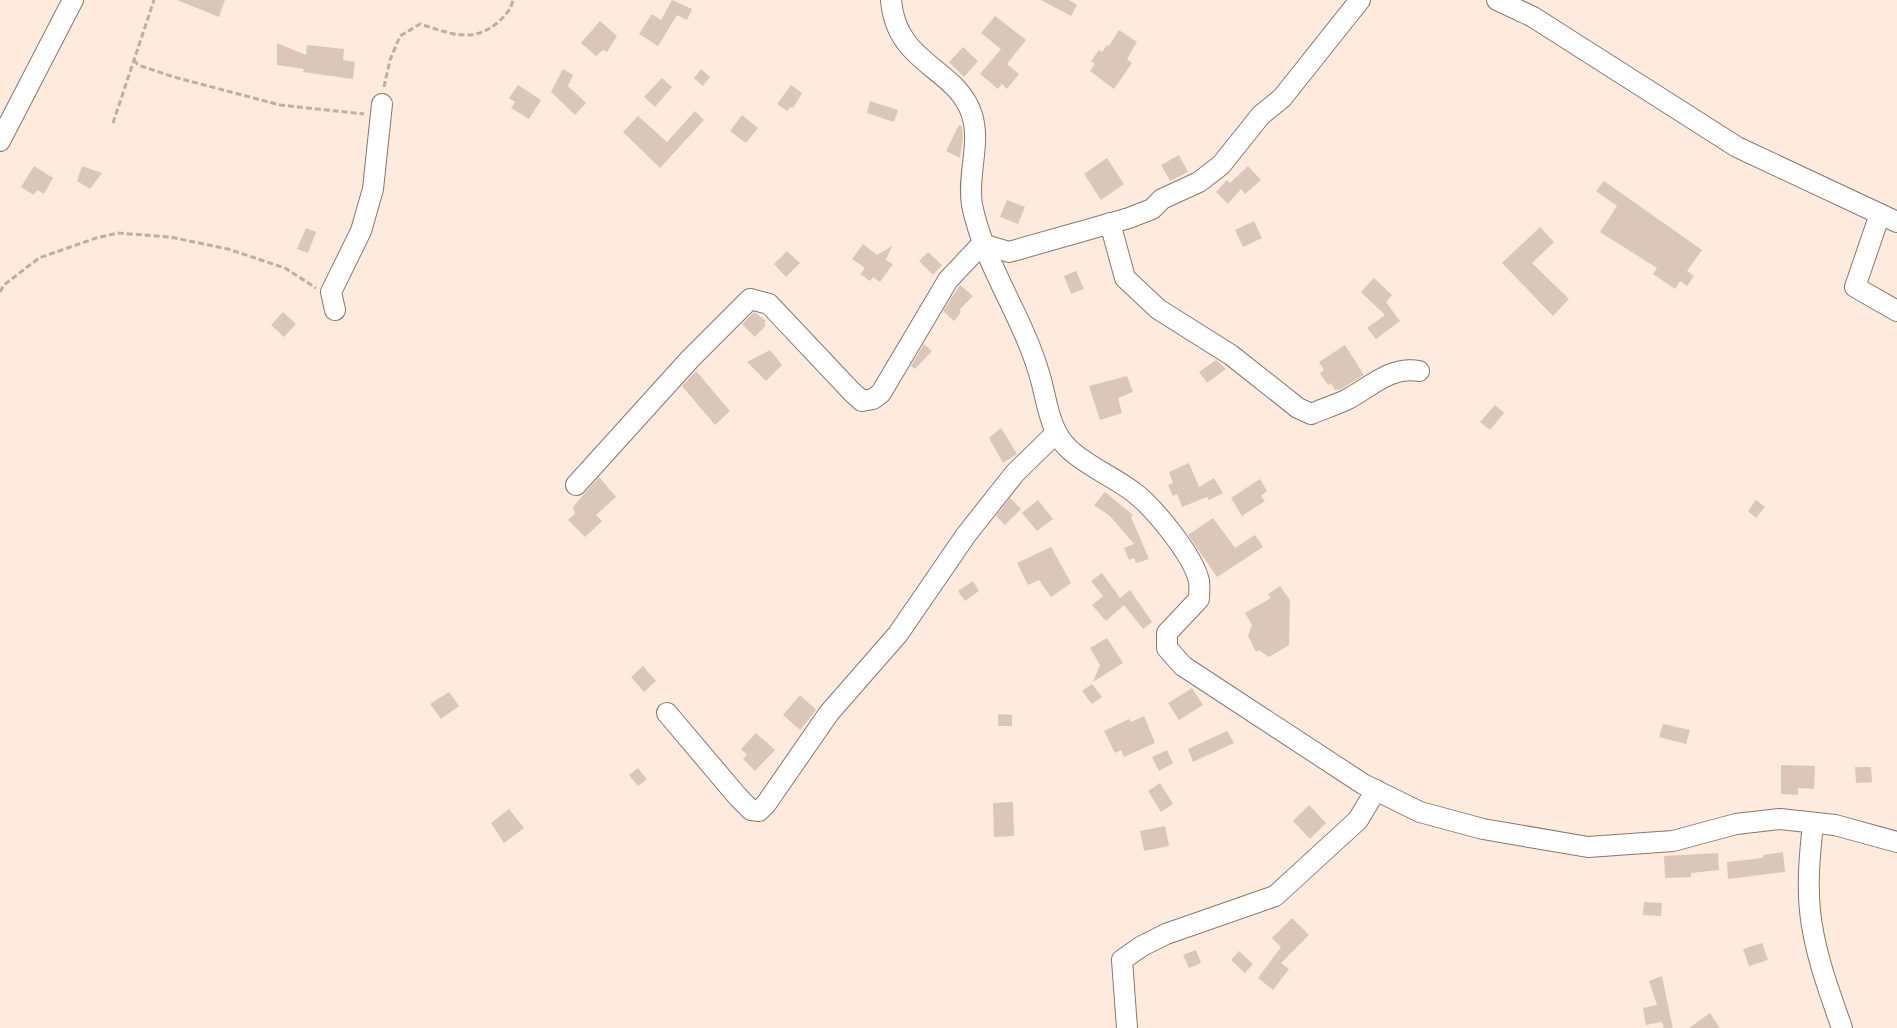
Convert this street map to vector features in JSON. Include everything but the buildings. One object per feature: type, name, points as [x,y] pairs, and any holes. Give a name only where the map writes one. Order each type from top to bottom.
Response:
[{"type":"street","points":[[0,141],[73,0]]},
{"type":"street","points":[[891,0],[893,20],[903,40],[958,92],[971,113],[975,134],[972,202],[982,244],[1022,328],[1039,373],[1056,433],[1068,448],[1134,492],[1160,519],[1188,558],[1199,581],[1199,599],[1167,633],[1167,648],[1183,666],[1376,790],[1420,812],[1483,829],[1588,848],[1673,841],[1736,824],[1780,819],[1834,825],[1897,842]]},
{"type":"street","points":[[982,244],[1009,252],[1152,209],[1162,199],[1199,182],[1221,165],[1260,115],[1282,98],[1310,66],[1360,0]]},
{"type":"street","points":[[1497,0],[1533,17],[1737,147],[1888,218],[1856,287],[1897,311]]},
{"type":"street","points":[[333,302],[361,231],[373,189],[382,106]]},
{"type":"street","points":[[1110,223],[1125,278],[1158,309],[1231,355],[1298,408],[1311,414],[1347,399],[1401,369],[1419,371]]},
{"type":"street","points":[[576,485],[690,359],[750,299],[769,303],[862,401],[873,399],[887,383],[948,280],[982,244]]},
{"type":"street","points":[[667,712],[738,797],[751,810],[759,811],[829,712],[898,634],[954,552],[997,495],[1015,473],[1056,433]]},
{"type":"street","points":[[1127,1028],[1122,960],[1142,946],[1166,934],[1275,896],[1358,820],[1376,790]]},
{"type":"street","points":[[1813,823],[1809,868],[1810,911],[1815,941],[1842,1028]]},
{"type":"path","points":[[113,123],[154,0]]},
{"type":"path","points":[[134,60],[138,65],[174,77],[280,105],[368,114],[382,106],[390,60],[400,36],[420,24],[465,36],[485,33],[512,7],[513,0]]},
{"type":"path","points":[[0,292],[4,285],[39,258],[96,238],[118,233],[170,237],[228,249],[285,268],[324,292],[333,302]]}]
